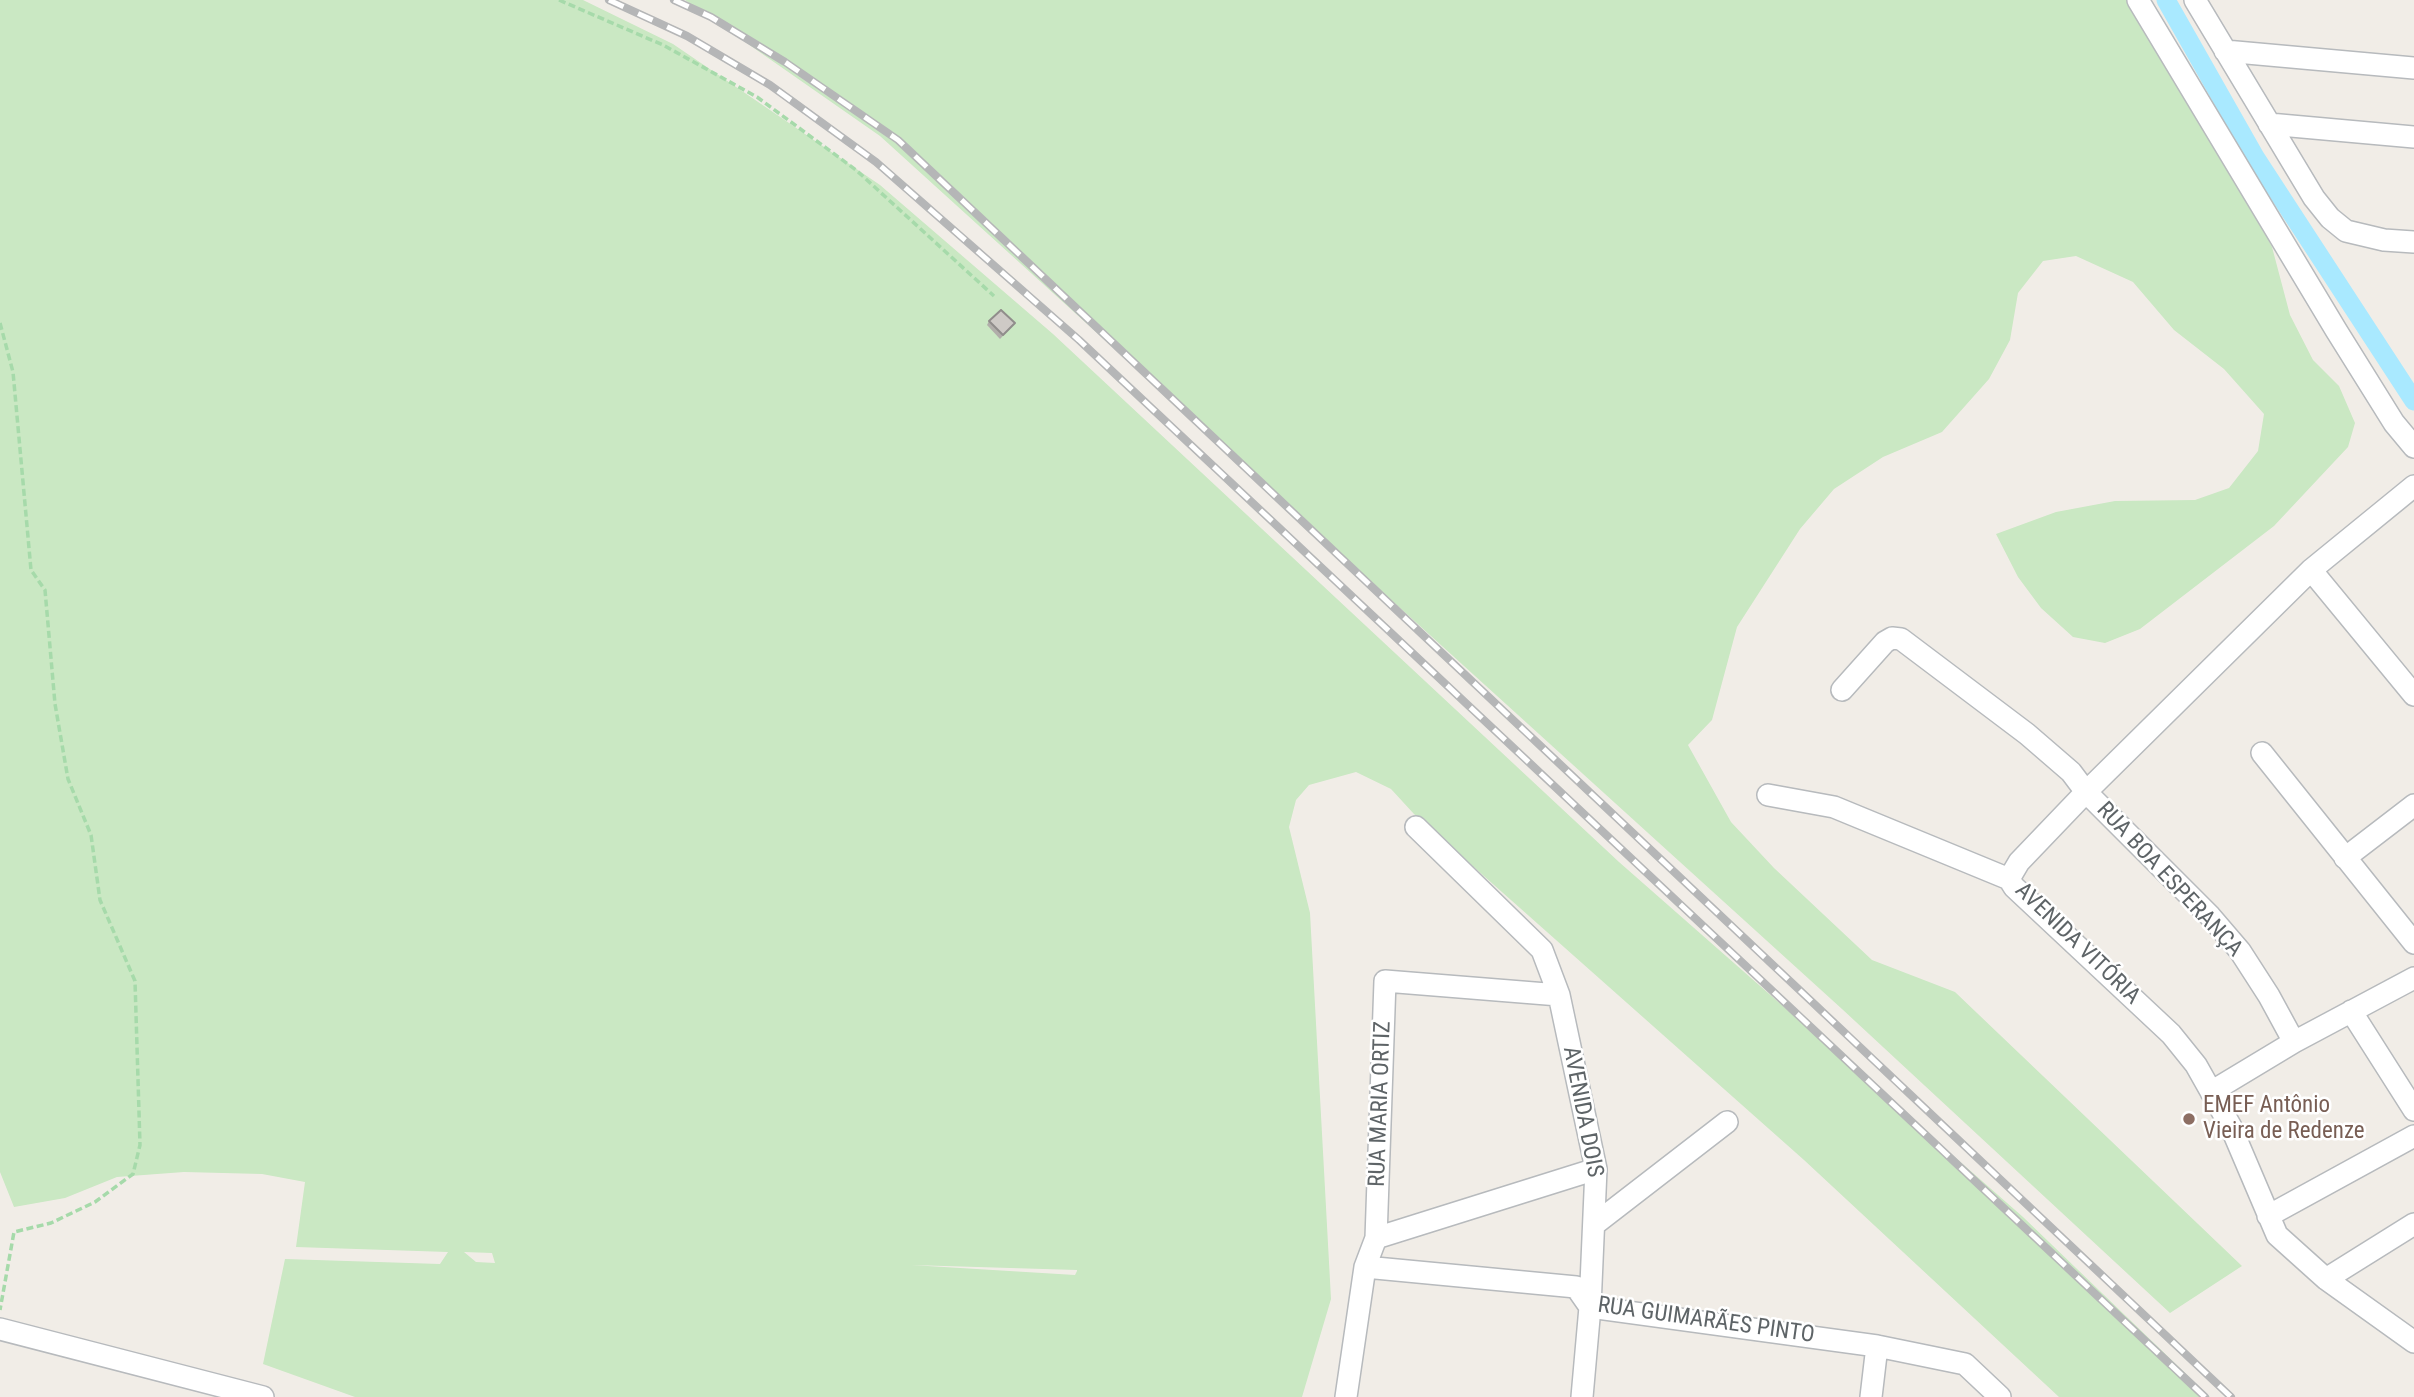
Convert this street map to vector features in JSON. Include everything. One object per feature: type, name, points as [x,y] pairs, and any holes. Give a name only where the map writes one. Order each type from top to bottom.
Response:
[{"type":"street","points":[[2138,0],[2336,330],[2394,423],[2414,447]]},
{"type":"street","points":[[2195,0],[2314,198],[2330,218],[2346,231],[2384,240],[2414,242]]},
{"type":"street","points":[[2225,51],[2414,68]]},
{"type":"street","points":[[2269,124],[2414,137]]},
{"type":"street","name":"AVENIDA VITÓRIA","points":[[2414,486],[2311,570],[2086,792],[2019,862],[2009,879],[2014,887],[2171,1034],[2196,1065],[2231,1127],[2277,1235],[2326,1279],[2414,1342]]},
{"type":"street","points":[[2311,570],[2414,695]]},
{"type":"street","name":"RUA BOA ESPERANÇA","points":[[1842,690],[1885,642],[1892,638],[1901,639],[2047,750],[2240,950],[2294,1042]]},
{"type":"street","points":[[2262,753],[2414,943]]},
{"type":"street","points":[[1768,795],[1834,807],[2009,879]]},
{"type":"street","points":[[2345,858],[2414,806]]},
{"type":"street","name":"AVENIDA DOIS","points":[[1416,827],[1542,950],[1559,995],[1596,1169],[1590,1307],[1582,1397]]},
{"type":"street","points":[[2211,1092],[2294,1042],[2414,978]]},
{"type":"street","name":"RUA MARIA ORTIZ","points":[[1346,1397],[1365,1267],[1376,1238],[1385,981],[1559,995]]},
{"type":"street","points":[[2351,1011],[2414,1110]]},
{"type":"street","points":[[1595,1224],[1727,1122]]},
{"type":"street","points":[[2268,1216],[2414,1136]]},
{"type":"street","points":[[1376,1238],[1596,1169]]},
{"type":"street","points":[[2326,1279],[2414,1224]]},
{"type":"street","name":"RUA GUIMARÃES PINTO","points":[[1365,1267],[1576,1287],[1590,1307],[1877,1346],[1965,1364],[2000,1397]]},
{"type":"street","points":[[0,1329],[263,1397]]},
{"type":"street","points":[[1871,1397],[1877,1346]]},
{"type":"path","points":[[559,0],[663,45],[757,97],[856,170],[994,296]]},
{"type":"path","points":[[0,323],[13,372],[32,570],[45,590],[55,704],[68,779],[91,835],[100,900],[135,981],[140,1145],[133,1174],[95,1202],[51,1223],[14,1232],[0,1310]]},
{"type":"green space","points":[[0,0],[583,0],[673,44],[880,185],[1053,334],[1619,862],[2023,1217],[2210,1397],[2059,1397],[1804,1160],[1414,814],[1391,789],[1356,772],[1309,785],[1296,800],[1289,827],[1310,913],[1331,1299],[1302,1397],[355,1397],[263,1364],[285,1259],[440,1264],[448,1252],[296,1247],[305,1182],[262,1174],[184,1172],[117,1177],[65,1198],[14,1207],[0,1172]],"holes":[[[464,1252],[492,1253],[495,1263],[476,1262]],[[911,1265],[1077,1270],[1077,1271],[1075,1275]]]},
{"type":"green space","points":[[685,0],[2149,0],[2272,247],[2290,315],[2313,360],[2339,386],[2355,423],[2348,447],[2274,526],[2140,629],[2105,643],[2073,637],[2041,608],[2018,577],[1996,534],[2056,512],[2115,501],[2195,500],[2229,488],[2258,451],[2264,414],[2224,369],[2174,330],[2133,282],[2076,256],[2043,261],[2018,293],[2010,340],[1989,379],[1942,432],[1883,457],[1834,489],[1800,529],[1737,627],[1712,720],[1688,745],[1731,822],[1774,868],[1872,960],[1955,992],[2242,1266],[2170,1313],[1842,1009],[880,136]]},
{"type":"building","points":[[1001,310],[1015,323],[1003,335],[989,321]]},
{"type":"waterway","points":[[2166,0],[2255,157],[2414,401]]},
{"type":"railway","points":[[609,0],[687,36],[770,85],[876,162],[1079,340],[2205,1397]]},
{"type":"railway","points":[[674,0],[711,17],[785,62],[898,140],[2231,1397]]},
{"type":"place","name":"EMEF Antônio Vieira de Redenze","points":[[2189,1119]]}]
